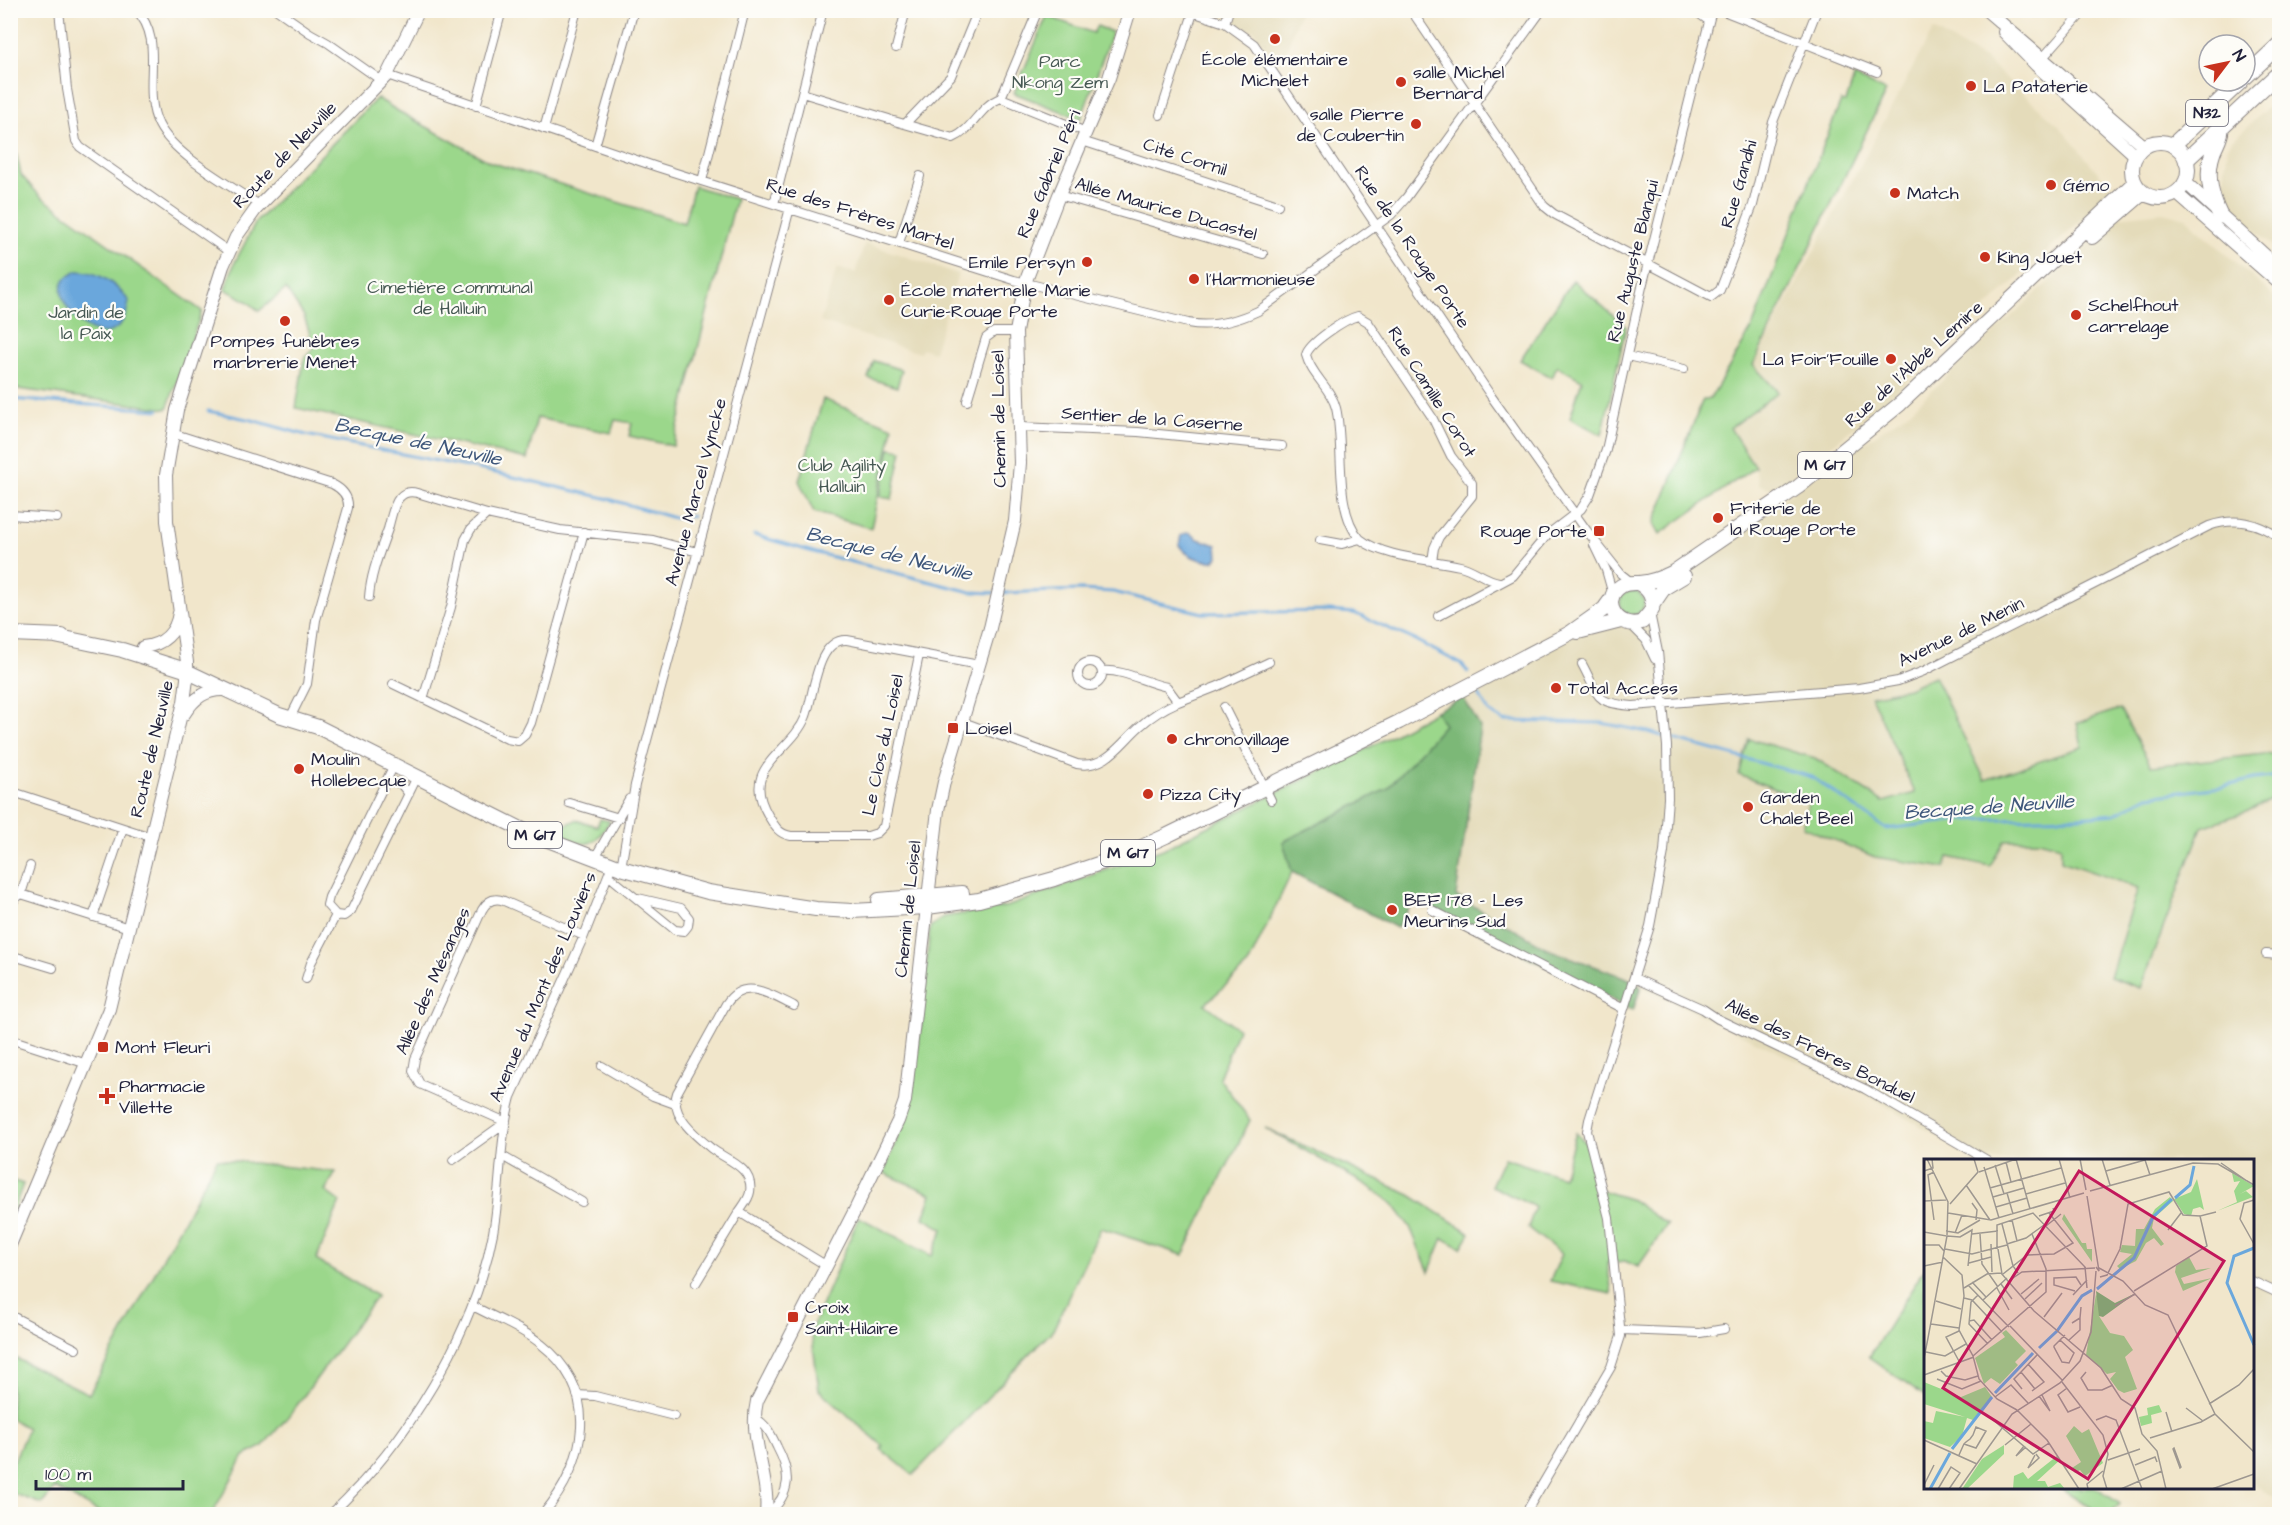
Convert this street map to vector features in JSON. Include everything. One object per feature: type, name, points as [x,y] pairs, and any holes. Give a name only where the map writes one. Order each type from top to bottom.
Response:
[{"type":"highway","points":[[2257,66],[2280,44]]},
{"type":"highway","name":"N32","points":[[2186,160],[2280,72]]},
{"type":"highway","name":"N32","points":[[2173,145],[2228,93]]},
{"type":"highway","points":[[2220,216],[2210,193],[2209,177],[2212,154],[2220,140],[2222,127]]},
{"type":"main road","points":[[2159,141],[2173,145],[2179,149],[2186,160],[2188,171],[2181,188],[2160,198],[2139,188],[2131,169],[2140,150],[2159,141]]},
{"type":"main road","name":"Rue de l'Abbé Lemire","points":[[1570,633],[1625,622],[1642,622],[1668,585],[1780,511],[1913,405],[2105,225],[2139,188]]},
{"type":"main road","name":"Rue de l'Abbé Lemire","points":[[187,667],[318,726],[527,832],[594,859],[614,870],[708,892],[768,901],[927,902],[1000,886],[1087,860],[1266,790],[1395,714],[1459,690],[1570,633],[1604,609],[1620,586],[1658,579],[1676,571],[1806,481],[1917,389],[2139,188]]},
{"type":"main road","points":[[1635,583],[1649,592],[1652,608]]},
{"type":"main road","points":[[1613,597],[1614,612],[1625,622]]},
{"type":"main road","name":"M 617","points":[[10,634],[102,639],[143,647],[187,667]]},
{"type":"main road","name":"M 617","points":[[55,636],[83,640],[187,667]]},
{"type":"main road","name":"Rue de l'Abbé Lemire","points":[[187,667],[227,690],[279,715],[291,715]]},
{"type":"street","points":[[59,10],[67,89],[76,141],[80,147],[228,251]]},
{"type":"street","points":[[136,10],[146,22],[151,34],[151,93],[159,125],[184,153],[259,205]]},
{"type":"street","name":"Rue des Frères Martel","points":[[276,10],[384,78],[1025,283],[1188,323],[1217,324],[1258,311],[1391,215],[1475,105],[1542,10]]},
{"type":"street","name":"Route de Neuville","points":[[10,1245],[109,1009],[186,689],[187,667],[165,501],[167,467],[172,433],[185,385],[228,251],[241,228],[259,205],[384,78],[419,10]]},
{"type":"street","points":[[476,106],[502,10]]},
{"type":"street","points":[[544,129],[577,10]]},
{"type":"street","points":[[595,146],[634,10]]},
{"type":"street","points":[[702,181],[745,10]]},
{"type":"street","points":[[774,204],[823,10]]},
{"type":"street","points":[[896,48],[906,10]]},
{"type":"street","points":[[905,124],[951,76],[978,10]]},
{"type":"street","points":[[802,93],[947,138],[956,137],[989,104],[1001,98],[1038,10]]},
{"type":"street","name":"Rue Gabriel Péri","points":[[1025,283],[1116,59],[1130,10]]},
{"type":"street","points":[[1225,23],[1229,10]]},
{"type":"street","points":[[1411,10],[1544,206],[1554,214],[1648,266]]},
{"type":"street","points":[[1694,10],[1709,21]]},
{"type":"street","name":"Rue Auguste Blanqui","points":[[1438,616],[1487,592],[1499,582],[1513,576],[1551,531],[1587,501],[1605,456],[1648,266],[1712,10]]},
{"type":"street","points":[[1721,10],[1877,72]]},
{"type":"street","name":"Rue Gandhi","points":[[1648,266],[1707,296],[1718,294],[1753,205],[1773,122],[1817,10]]},
{"type":"street","points":[[2039,62],[2085,10]]},
{"type":"street","points":[[1987,11],[2014,44],[2039,62],[2140,150]]},
{"type":"street","points":[[1160,115],[1189,12]]},
{"type":"street","name":"Rue de la Rouge Porte","points":[[1189,12],[1225,23],[1246,36],[1258,48],[1491,396],[1587,531],[1621,574],[1635,583]]},
{"type":"street","name":"Cité Cornil","points":[[1001,98],[1084,136],[1278,205]]},
{"type":"street","points":[[899,243],[920,176]]},
{"type":"street","points":[[2181,188],[2220,216],[2280,269]]},
{"type":"street","points":[[2181,188],[2280,284]]},
{"type":"street","name":"Allée Maurice Ducastel","points":[[1059,195],[1263,254]]},
{"type":"street","name":"Avenue Marcel Vyncke","points":[[614,870],[790,208]]},
{"type":"street","name":"Chemin de Loisel","points":[[767,1515],[766,1489],[754,1417],[757,1401],[827,1266],[902,1109],[907,1089],[941,797],[995,606],[1017,504],[1020,427],[1016,332],[1025,283]]},
{"type":"street","name":"Rue Camille Corot","points":[[1360,539],[1350,525],[1344,496],[1335,405],[1306,355],[1314,343],[1350,318],[1358,316],[1368,322],[1432,417],[1451,456],[1472,483],[1473,492],[1470,500],[1436,542],[1432,561]]},
{"type":"street","points":[[967,401],[986,338],[994,332],[1016,332]]},
{"type":"street","points":[[1627,356],[1684,369]]},
{"type":"street","name":"Sentier de la Caserne","points":[[1020,427],[1138,432],[1282,446]]},
{"type":"street","points":[[172,433],[332,484],[347,498],[348,507],[316,620],[307,684],[291,715]]},
{"type":"street","points":[[369,597],[371,576],[396,503],[401,496],[412,492],[487,514],[548,527],[653,540],[698,552]]},
{"type":"street","points":[[423,699],[451,607],[465,540],[471,529],[487,514]]},
{"type":"street","points":[[10,516],[57,518]]},
{"type":"street","name":"Avenue de Menin","points":[[1582,664],[1600,699],[1608,703],[1633,706],[1859,688],[1898,681],[1924,671],[2208,526],[2226,521],[2250,523],[2280,538]]},
{"type":"street","name":"Rue de la Rouge Porte","points":[[1587,531],[1606,570],[1613,597]]},
{"type":"street","points":[[393,684],[507,739],[518,741],[525,735],[531,723],[584,532]]},
{"type":"street","points":[[1320,540],[1342,544],[1360,539],[1378,549],[1466,568],[1499,582]]},
{"type":"street","points":[[143,647],[156,645],[171,634],[177,623],[179,606]]},
{"type":"street","points":[[1525,1515],[1611,1367],[1620,1344],[1622,1330],[1609,1218],[1587,1131],[1650,926],[1661,874],[1667,805],[1667,746],[1652,608]]},
{"type":"street","points":[[1625,622],[1646,640],[1658,668]]},
{"type":"street","name":"Le Clos du Loisel","points":[[919,655],[884,826],[877,833],[868,836],[790,836],[781,833],[775,827],[760,799],[761,776],[805,718],[823,656],[828,648],[838,641],[847,640],[979,665]]},
{"type":"street","points":[[963,722],[1077,764],[1099,763],[1145,722],[1178,702],[1269,662]]},
{"type":"street","points":[[1102,671],[1113,671],[1167,687],[1178,702]]},
{"type":"street","points":[[176,732],[185,712],[200,696],[212,690],[227,690]]},
{"type":"street","points":[[1224,707],[1266,790]]},
{"type":"street","points":[[394,765],[329,897],[327,905],[336,915],[344,916],[351,911],[417,777]]},
{"type":"street","points":[[386,782],[400,783],[409,794]]},
{"type":"street","name":"Avenue Marcel Vyncke","points":[[594,859],[619,818],[635,785]]},
{"type":"street","points":[[10,790],[151,837]]},
{"type":"street","points":[[569,804],[619,818]]},
{"type":"street","name":"Route de Neuville","points":[[93,917],[123,828]]},
{"type":"street","points":[[10,910],[14,900],[21,894],[30,866]]},
{"type":"street","points":[[614,870],[638,898],[675,930],[684,931],[688,926],[689,918],[681,908],[638,898]]},
{"type":"street","name":"Avenue du Mont des Louviers","points":[[331,1515],[363,1482],[402,1432],[450,1354],[473,1306],[492,1236],[511,1097],[614,870]]},
{"type":"street","points":[[21,894],[129,928]]},
{"type":"street","name":"Allée des Mésanges","points":[[506,1122],[420,1084],[413,1071],[416,1059],[482,910],[488,903],[496,899],[504,900],[584,936]]},
{"type":"street","points":[[1432,910],[1624,1009]]},
{"type":"street","points":[[306,979],[311,963],[336,915]]},
{"type":"street","points":[[2266,954],[2280,956]]},
{"type":"street","points":[[10,955],[52,968]]},
{"type":"street","name":"Allée des Frères Bonduel","points":[[1634,978],[1703,1009],[1718,1019],[1865,1089],[1984,1159]]},
{"type":"street","points":[[696,1283],[750,1192],[747,1175],[742,1168],[714,1150],[679,1115],[675,1104],[677,1093],[732,996],[747,988],[756,988],[794,1006]]},
{"type":"street","points":[[10,1038],[87,1064]]},
{"type":"street","points":[[602,1066],[653,1096],[675,1104]]},
{"type":"street","name":"Avenue du Mont des Louviers","points":[[453,1160],[506,1122]]},
{"type":"street","points":[[502,1155],[582,1202]]},
{"type":"street","points":[[740,1212],[827,1266]]},
{"type":"street","points":[[2254,1281],[2280,1294]]},
{"type":"street","points":[[473,1306],[541,1343],[563,1367],[577,1395],[582,1424],[577,1456],[558,1494],[543,1515]]},
{"type":"street","points":[[10,1316],[76,1349]]},
{"type":"street","points":[[1622,1330],[1701,1333],[1724,1329]]},
{"type":"street","points":[[577,1395],[595,1396],[674,1416]]},
{"type":"street","points":[[754,1417],[768,1428],[788,1472],[782,1497],[767,1515]]},
{"type":"shaded area","name":"École élémentaire Michelet","points":[[1239,10],[1300,11],[1283,60],[1277,64],[1254,31],[1237,24],[1236,18]]},
{"type":"shaded area","points":[[1933,30],[1986,60],[2058,125],[2111,188],[2087,215],[1877,408],[1774,489],[1759,485],[1755,467],[1730,428],[1778,392],[1753,365]]},
{"type":"shaded area","points":[[2279,97],[2279,252],[2223,200],[2222,191],[2228,147],[2231,142]]},
{"type":"shaded area","points":[[2163,212],[2186,218],[2279,301],[2279,1502],[2254,1482],[2254,1159],[1977,1159],[1862,1092],[1641,987],[1627,978],[1550,950],[1456,896],[1480,727],[1463,697],[1629,605],[1910,411],[2118,217]]},
{"type":"shaded area","name":"École maternelle Marie Curie-Rouge Porte","points":[[865,243],[958,274],[934,352],[922,348],[920,353],[820,322],[837,268],[855,273]]},
{"type":"green space","name":"Parc Nkong Zem","points":[[1047,16],[1093,33],[1097,26],[1112,32],[1081,119],[1014,93]]},
{"type":"green space","points":[[1854,77],[1886,91],[1753,365],[1778,392],[1730,428],[1755,467],[1660,534],[1654,524],[1703,399],[1710,399],[1751,330],[1841,101],[1846,102]]},
{"type":"green space","name":"Cimetière communal de Halluin","points":[[377,98],[490,162],[684,223],[694,186],[736,199],[673,446],[629,436],[632,423],[615,420],[611,433],[537,418],[527,459],[296,408],[304,359],[314,347],[304,316],[286,289],[259,311],[247,301],[225,289],[235,262],[256,222]]},
{"type":"green space","name":"Jardin de la Paix","points":[[10,125],[21,175],[40,196],[202,311],[167,409],[11,388]]},
{"type":"green space","points":[[1573,280],[1626,327],[1602,435],[1570,418],[1582,380],[1557,366],[1552,378],[1520,360]]},
{"type":"green space","points":[[874,361],[902,370],[897,387],[868,378]]},
{"type":"green space","name":"Club Agility Halluin","points":[[823,399],[893,427],[871,528],[814,512],[799,481]]},
{"type":"green space","points":[[890,448],[902,450],[892,499],[880,497]]},
{"type":"green space","points":[[1632,591],[1641,594],[1644,603],[1641,612],[1632,615],[1623,612],[1620,603],[1623,594]]},
{"type":"green space","points":[[1934,676],[1985,780],[2082,747],[2077,723],[2120,709],[2151,766],[2265,754],[2279,756],[2279,795],[2246,812],[2202,827],[2140,988],[2110,977],[2138,888],[2061,861],[2061,846],[2039,840],[2005,840],[1990,866],[1948,857],[1945,868],[1875,857],[1803,827],[1809,802],[1739,775],[1749,739],[1815,758],[1883,802],[1915,793],[1871,696],[1908,688]]},
{"type":"green space","points":[[1463,697],[1480,727],[1456,896],[1550,950],[1627,978],[1641,987],[1633,1010],[1414,899],[1397,928],[1292,872],[1283,842],[1387,789],[1444,725],[1436,711]]},
{"type":"green space","points":[[1436,711],[1444,725],[1387,789],[1283,842],[1292,872],[1248,965],[1205,1004],[1238,1029],[1219,1078],[1250,1120],[1183,1255],[1101,1228],[1053,1330],[913,1475],[881,1449],[883,1446],[819,1390],[811,1330],[859,1217],[932,1256],[943,1229],[924,1218],[932,1194],[884,1173],[910,1104],[921,1025],[930,927],[944,917],[1009,906],[1163,849],[1376,744]]},
{"type":"green space","points":[[600,819],[610,821],[598,837],[588,843],[575,842],[557,834],[559,828],[576,820],[597,826]]},
{"type":"green space","points":[[1265,1128],[1410,1195],[1470,1233],[1461,1248],[1443,1238],[1429,1272],[1410,1227],[1393,1204],[1368,1186]]},
{"type":"green space","points":[[1576,1133],[1586,1143],[1600,1190],[1632,1200],[1667,1225],[1638,1267],[1625,1261],[1607,1263],[1612,1294],[1550,1281],[1562,1254],[1528,1228],[1535,1207],[1491,1186],[1504,1158],[1563,1177]]},
{"type":"green space","points":[[217,1159],[336,1172],[325,1191],[340,1202],[316,1260],[377,1296],[292,1412],[262,1447],[244,1456],[212,1514],[102,1514],[55,1488],[42,1504],[11,1493],[11,1468],[28,1428],[11,1419],[11,1356],[89,1394]]},
{"type":"green space","points":[[10,1180],[23,1184],[11,1217]]},
{"type":"green space","points":[[1924,1270],[1924,1395],[1869,1357]]},
{"type":"green space","points":[[2063,1489],[2098,1489],[2120,1504],[2109,1514],[2101,1514]]},
{"type":"water","points":[[77,271],[100,276],[118,289],[129,301],[122,322],[112,331],[99,332],[85,326],[65,303],[62,290],[65,279]]},
{"type":"water","points":[[1189,532],[1198,539],[1217,545],[1218,557],[1214,561],[1194,558],[1182,549],[1179,545],[1181,535]]},
{"type":"waterway","name":"Becque de Neuville","points":[[10,399],[159,410]]},
{"type":"waterway","name":"Becque de Neuville","points":[[208,411],[306,435],[483,470],[605,498],[674,518],[692,516]]},
{"type":"waterway","name":"Becque de Neuville","points":[[754,535],[971,592],[994,593]]},
{"type":"waterway","name":"Becque de Neuville","points":[[1001,593],[1081,590],[1113,592],[1203,613],[1328,611],[1354,613],[1415,640],[1461,664],[1468,672]]},
{"type":"waterway","name":"Becque de Neuville","points":[[1479,695],[1489,712],[1504,721],[1602,723],[1648,732],[1812,777],[1886,829],[1958,820],[2115,814],[2148,796],[2222,787],[2254,779],[2280,776]]},
{"type":"place","name":"École élémentaire Michelet","points":[[1275,39]]},
{"type":"place","name":"salle Michel Bernard","points":[[1401,82]]},
{"type":"place","name":"La Pataterie","points":[[1971,86]]},
{"type":"place","name":"salle Pierre de Coubertin","points":[[1416,124]]},
{"type":"place","name":"Gémo","points":[[2051,185]]},
{"type":"place","name":"Match","points":[[1895,193]]},
{"type":"place","name":"King Jouet","points":[[1985,257]]},
{"type":"place","name":"Emile Persyn","points":[[1087,262]]},
{"type":"place","name":"l'Harmonieuse","points":[[1194,279]]},
{"type":"place","name":"École maternelle Marie Curie-Rouge Porte","points":[[889,300]]},
{"type":"place","name":"Schelfhout carrelage","points":[[2076,315]]},
{"type":"place","name":"Pompes funèbres marbrerie Menet","points":[[285,321]]},
{"type":"place","name":"La Foir'Fouille","points":[[1891,359]]},
{"type":"place","name":"Friterie de la Rouge Porte","points":[[1718,518]]},
{"type":"place","name":"Rouge Porte","points":[[1599,531]]},
{"type":"place","name":"Total Access","points":[[1556,688]]},
{"type":"place","name":"Loisel","points":[[953,728]]},
{"type":"place","name":"chronovillage","points":[[1172,739]]},
{"type":"place","name":"Moulin Hollebecque","points":[[299,769]]},
{"type":"place","name":"Pizza City","points":[[1148,794]]},
{"type":"place","name":"Garden Chalet Beel","points":[[1748,807]]},
{"type":"place","name":"BEF 178 - Les Meurins Sud","points":[[1392,910]]},
{"type":"place","name":"Mont Fleuri","points":[[103,1047]]},
{"type":"place","name":"Pharmacie Villette","points":[[107,1096]]},
{"type":"place","name":"Croix Saint-Hilaire","points":[[793,1317]]}]
